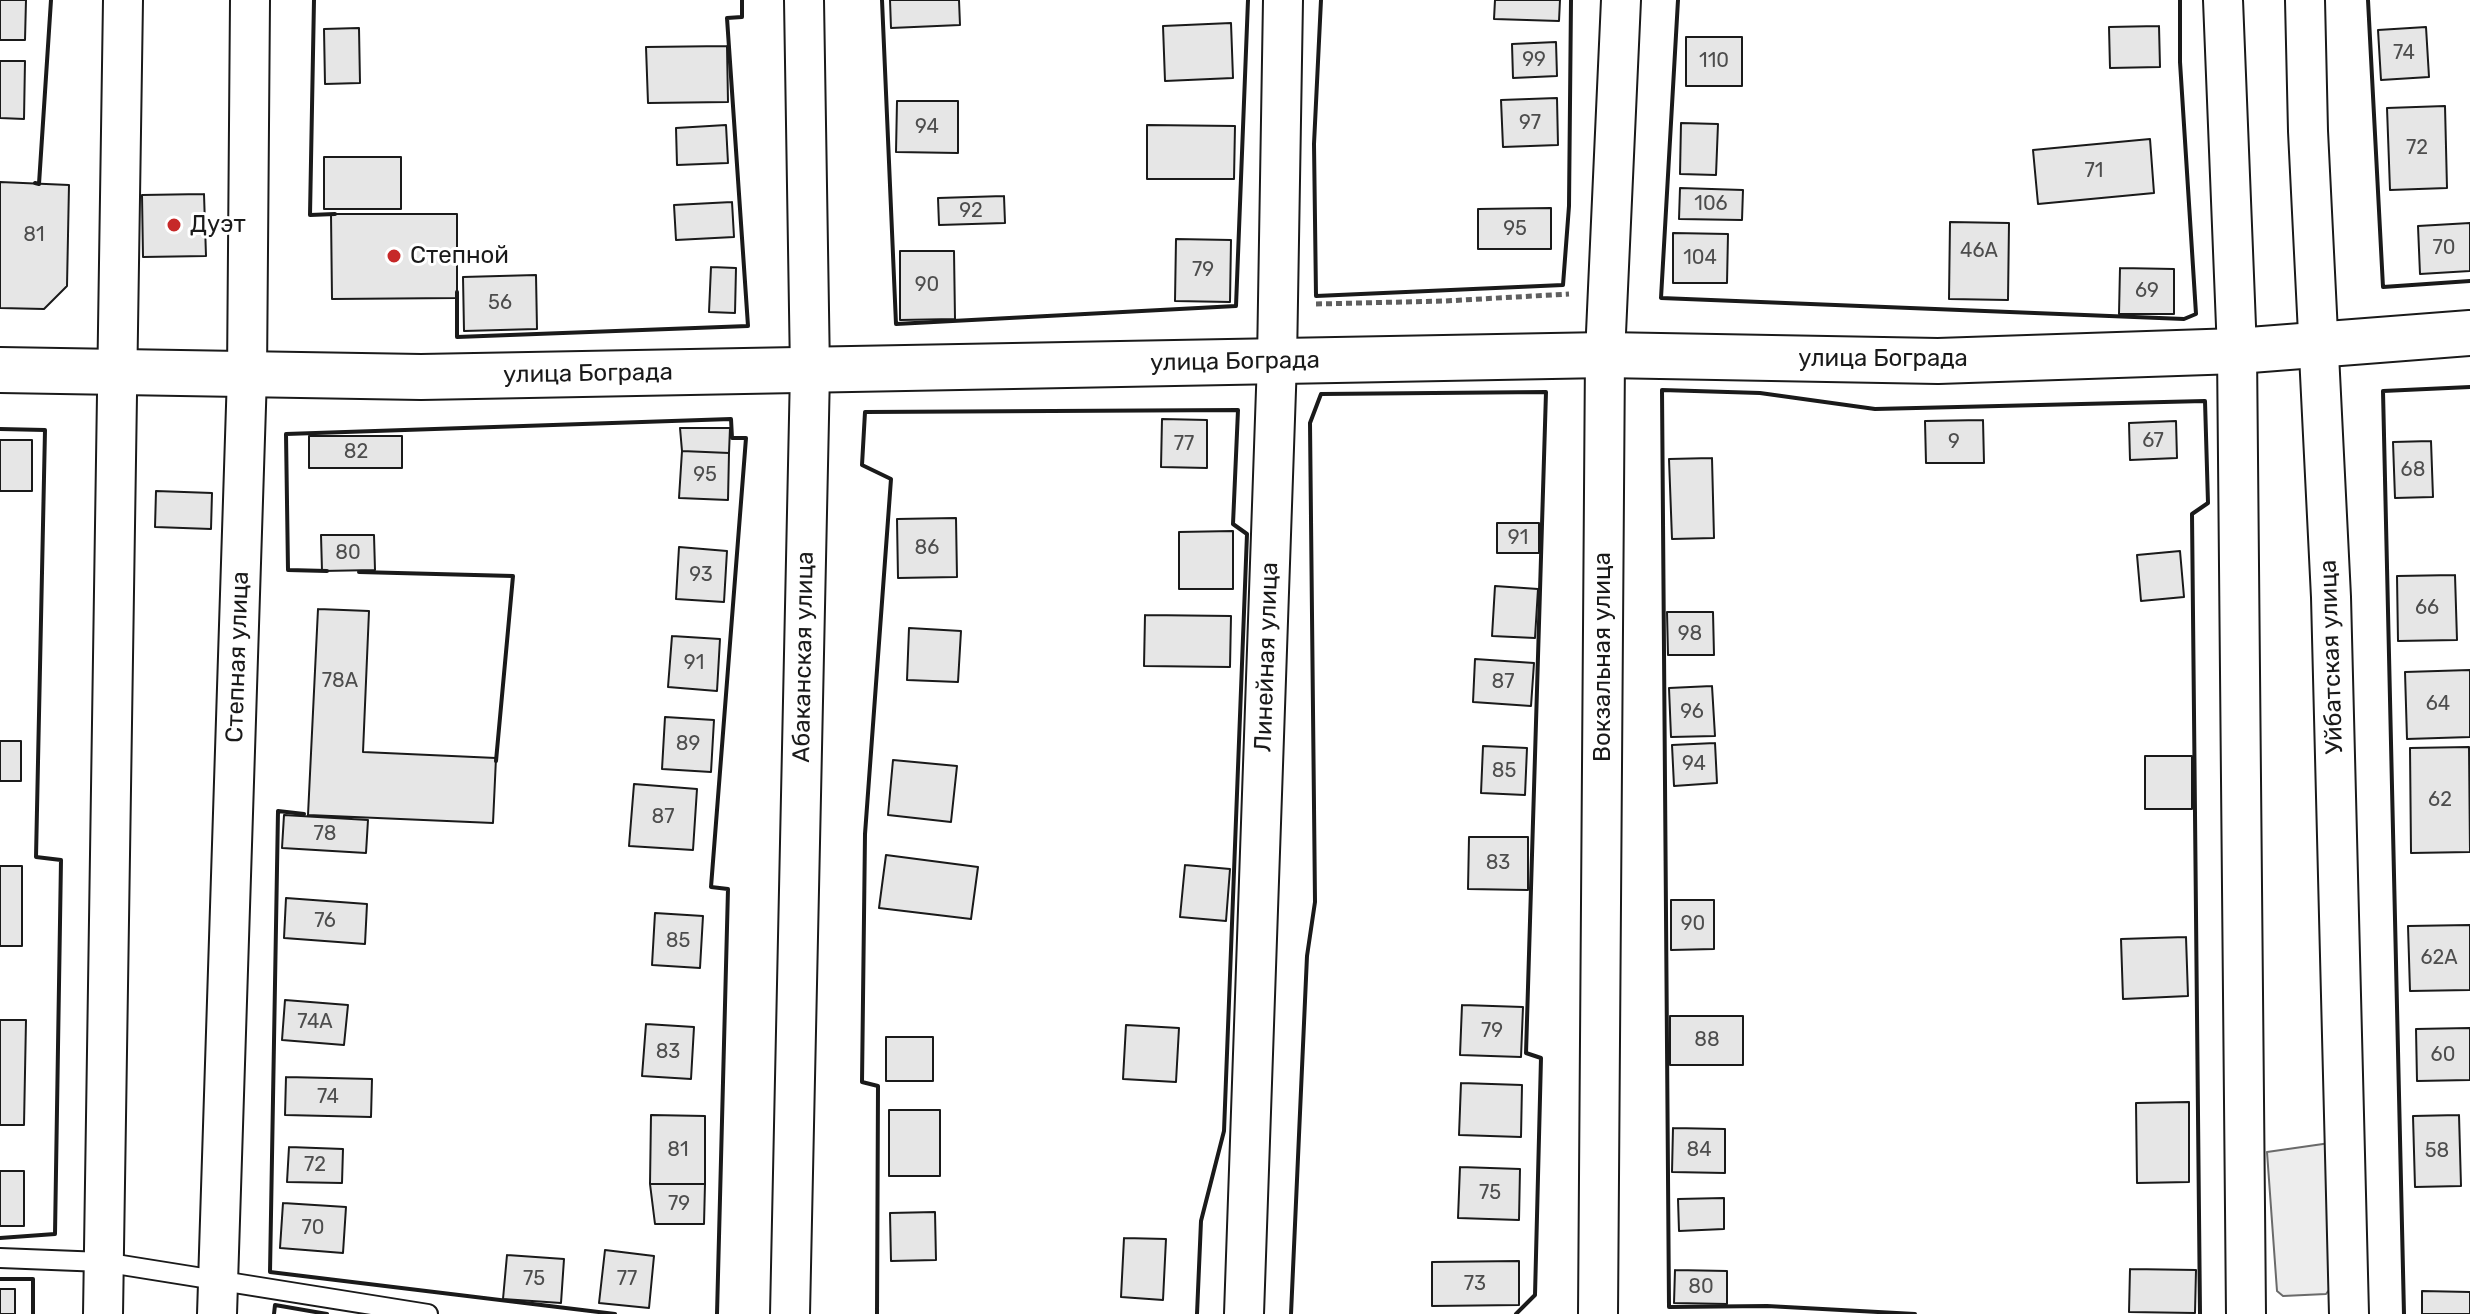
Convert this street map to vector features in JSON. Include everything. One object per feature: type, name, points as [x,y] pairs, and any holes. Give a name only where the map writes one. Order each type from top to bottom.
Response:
[{"type":"main road","name":"улица Бограда","points":[[0,370],[421,377],[1605,355],[1938,361],[2237,351],[2470,333]]},
{"type":"street","points":[[103,1314],[123,0]]},
{"type":"street","name":"Степная улица","points":[[218,1297],[247,375],[250,0]]},
{"type":"street","name":"Абаканская улица","points":[[790,1314],[810,371],[804,0]]},
{"type":"street","name":"Линейная улица","points":[[1244,1314],[1279,305],[1283,0]]},
{"type":"street","name":"Вокзальная улица","points":[[1598,1314],[1605,355],[1621,0]]},
{"type":"street","points":[[2223,0],[2237,351],[2246,1314]]},
{"type":"street","name":"Уйбатская улица","points":[[2305,0],[2308,131],[2331,597],[2349,1314]]},
{"type":"lane","points":[[0,1258],[103,1262],[218,1297],[428,1314]]},
{"type":"path","points":[[1279,305],[1550,296],[1608,289]]},
{"type":"shaded area","points":[[2330,1143],[2332,1286],[2326,1294],[2283,1296],[2277,1291],[2267,1152]]},
{"type":"building","points":[[0,0],[26,0],[25,40],[0,40]]},
{"type":"building","points":[[890,0],[959,0],[960,25],[891,28]]},
{"type":"building","points":[[1495,0],[1560,0],[1559,21],[1494,19]]},
{"type":"building","points":[[1231,23],[1233,78],[1165,81],[1163,26]]},
{"type":"building","points":[[2159,26],[2160,67],[2110,68],[2109,27]]},
{"type":"building","points":[[2426,27],[2429,77],[2381,80],[2378,30]]},
{"type":"building","points":[[359,28],[360,83],[325,84],[324,29]]},
{"type":"building","points":[[1686,37],[1742,37],[1742,86],[1686,86]]},
{"type":"building","points":[[1556,42],[1557,76],[1513,78],[1512,44]]},
{"type":"building","points":[[727,46],[728,102],[648,103],[646,47]]},
{"type":"building","points":[[0,61],[25,61],[24,119],[0,118]]},
{"type":"building","points":[[1557,98],[1558,145],[1503,147],[1501,100]]},
{"type":"building","points":[[897,101],[958,101],[958,153],[896,152]]},
{"type":"building","points":[[2445,106],[2447,188],[2390,190],[2387,108]]},
{"type":"building","points":[[1681,123],[1718,124],[1716,175],[1680,174]]},
{"type":"building","points":[[726,125],[728,163],[677,165],[676,128]]},
{"type":"building","points":[[1147,125],[1235,126],[1234,179],[1147,179]]},
{"type":"building","points":[[2150,139],[2154,193],[2038,204],[2033,150]]},
{"type":"building","points":[[324,157],[401,157],[401,209],[324,209]]},
{"type":"building","points":[[0,182],[69,185],[67,286],[44,309],[0,308]]},
{"type":"building","points":[[1680,188],[1743,190],[1742,220],[1679,219]]},
{"type":"building","name":"Дуэт","points":[[204,194],[206,256],[143,257],[142,195]]},
{"type":"building","points":[[1004,196],[1005,223],[939,225],[938,198]]},
{"type":"building","points":[[732,202],[734,237],[676,240],[674,205]]},
{"type":"building","points":[[1551,208],[1551,249],[1478,249],[1478,209]]},
{"type":"building","name":"Степной","points":[[331,214],[457,214],[457,298],[332,299]]},
{"type":"building","points":[[1950,222],[2009,223],[2008,300],[1949,299]]},
{"type":"building","points":[[2470,223],[2470,271],[2420,274],[2418,226]]},
{"type":"building","points":[[1673,233],[1728,234],[1727,283],[1673,283]]},
{"type":"building","points":[[1176,239],[1231,240],[1230,302],[1175,301]]},
{"type":"building","points":[[900,251],[954,251],[955,319],[900,320]]},
{"type":"building","points":[[711,267],[736,268],[735,313],[709,312]]},
{"type":"building","points":[[2120,268],[2174,269],[2174,314],[2119,314]]},
{"type":"building","points":[[536,275],[537,329],[464,331],[463,277]]},
{"type":"building","points":[[1162,419],[1207,420],[1207,468],[1161,467]]},
{"type":"building","points":[[1983,420],[1984,463],[1926,463],[1925,421]]},
{"type":"building","points":[[2176,421],[2177,458],[2130,460],[2129,423]]},
{"type":"building","points":[[680,428],[730,428],[729,453],[682,451]]},
{"type":"building","points":[[309,436],[402,436],[402,468],[309,468]]},
{"type":"building","points":[[0,440],[32,440],[32,491],[0,491]]},
{"type":"building","points":[[2431,441],[2433,497],[2395,498],[2393,442]]},
{"type":"building","points":[[682,451],[729,453],[728,500],[679,498]]},
{"type":"building","points":[[1712,458],[1714,538],[1672,539],[1669,459]]},
{"type":"building","points":[[156,491],[212,493],[211,529],[155,527]]},
{"type":"building","points":[[956,518],[957,577],[898,578],[897,519]]},
{"type":"building","points":[[1497,523],[1539,523],[1539,553],[1497,553]]},
{"type":"building","points":[[1233,531],[1233,589],[1179,589],[1179,532]]},
{"type":"building","points":[[321,535],[374,535],[375,570],[322,571]]},
{"type":"building","points":[[679,547],[727,551],[724,602],[676,599]]},
{"type":"building","points":[[2180,551],[2184,597],[2141,601],[2137,555]]},
{"type":"building","points":[[2455,575],[2457,640],[2398,641],[2397,576]]},
{"type":"building","points":[[1495,586],[1538,589],[1535,638],[1492,636]]},
{"type":"building","points":[[318,609],[369,611],[363,752],[496,758],[493,823],[308,815]]},
{"type":"building","points":[[1667,612],[1713,612],[1714,655],[1668,655]]},
{"type":"building","points":[[1145,615],[1231,616],[1230,667],[1144,666]]},
{"type":"building","points":[[909,628],[961,631],[958,682],[907,680]]},
{"type":"building","points":[[672,636],[720,639],[717,691],[668,687]]},
{"type":"building","points":[[1475,659],[1534,663],[1531,706],[1473,702]]},
{"type":"building","points":[[2470,670],[2470,737],[2407,739],[2405,672]]},
{"type":"building","points":[[1712,686],[1715,736],[1671,737],[1669,688]]},
{"type":"building","points":[[665,717],[714,720],[711,772],[662,769]]},
{"type":"building","points":[[0,741],[21,741],[21,781],[0,781]]},
{"type":"building","points":[[1715,743],[1717,783],[1674,786],[1672,745]]},
{"type":"building","points":[[1483,746],[1527,748],[1525,795],[1481,793]]},
{"type":"building","points":[[2469,747],[2470,852],[2411,853],[2410,748]]},
{"type":"building","points":[[2145,756],[2192,756],[2192,809],[2145,809]]},
{"type":"building","points":[[893,760],[957,766],[951,822],[888,815]]},
{"type":"building","points":[[634,784],[697,789],[693,850],[629,846]]},
{"type":"building","points":[[284,815],[368,820],[366,853],[282,848]]},
{"type":"building","points":[[1469,837],[1528,837],[1528,890],[1468,889]]},
{"type":"building","points":[[886,855],[978,867],[971,919],[879,908]]},
{"type":"building","points":[[1185,865],[1230,869],[1226,921],[1180,917]]},
{"type":"building","points":[[0,866],[22,866],[22,946],[0,946]]},
{"type":"building","points":[[286,898],[367,904],[365,944],[284,938]]},
{"type":"building","points":[[1671,900],[1714,900],[1714,949],[1671,950]]},
{"type":"building","points":[[655,913],[703,916],[700,968],[652,965]]},
{"type":"building","points":[[2470,925],[2470,990],[2410,991],[2408,926]]},
{"type":"building","points":[[2186,937],[2188,996],[2123,999],[2121,939]]},
{"type":"building","points":[[285,1000],[348,1005],[344,1045],[282,1040]]},
{"type":"building","points":[[1462,1005],[1523,1007],[1521,1057],[1460,1055]]},
{"type":"building","points":[[1670,1016],[1743,1016],[1743,1065],[1670,1065]]},
{"type":"building","points":[[0,1020],[26,1020],[24,1125],[0,1125]]},
{"type":"building","points":[[646,1024],[694,1027],[691,1079],[642,1076]]},
{"type":"building","points":[[1126,1025],[1179,1028],[1176,1082],[1123,1079]]},
{"type":"building","points":[[2470,1028],[2470,1080],[2417,1081],[2416,1029]]},
{"type":"building","points":[[886,1037],[933,1037],[933,1081],[886,1081]]},
{"type":"building","points":[[286,1077],[372,1079],[371,1117],[285,1115]]},
{"type":"building","points":[[1461,1083],[1522,1085],[1521,1137],[1459,1135]]},
{"type":"building","points":[[2189,1102],[2189,1182],[2137,1183],[2136,1103]]},
{"type":"building","points":[[889,1110],[940,1110],[940,1176],[889,1176]]},
{"type":"building","points":[[651,1115],[705,1116],[705,1184],[650,1184]]},
{"type":"building","points":[[2459,1115],[2461,1186],[2415,1187],[2413,1116]]},
{"type":"building","points":[[1673,1128],[1725,1129],[1725,1173],[1672,1172]]},
{"type":"building","points":[[289,1147],[343,1149],[342,1183],[287,1182]]},
{"type":"building","points":[[1460,1167],[1520,1169],[1519,1220],[1458,1218]]},
{"type":"building","points":[[0,1171],[24,1171],[24,1226],[0,1226]]},
{"type":"building","points":[[650,1184],[705,1184],[704,1224],[655,1224]]},
{"type":"building","points":[[1724,1198],[1724,1229],[1679,1231],[1678,1199]]},
{"type":"building","points":[[283,1203],[346,1207],[343,1253],[280,1248]]},
{"type":"building","points":[[935,1212],[936,1260],[891,1261],[890,1213]]},
{"type":"building","points":[[1124,1238],[1166,1239],[1163,1300],[1121,1297]]},
{"type":"building","points":[[605,1250],[654,1256],[649,1308],[599,1303]]},
{"type":"building","points":[[507,1255],[564,1259],[561,1303],[503,1299]]},
{"type":"building","points":[[1519,1261],[1519,1305],[1432,1306],[1432,1262]]},
{"type":"building","points":[[2130,1269],[2196,1270],[2195,1313],[2129,1312]]},
{"type":"building","points":[[1675,1270],[1727,1271],[1727,1304],[1674,1303]]},
{"type":"building","points":[[0,1289],[15,1289],[15,1314],[0,1314]]},
{"type":"building","points":[[2422,1291],[2470,1292],[2470,1314],[2422,1314]]},
{"type":"wall","points":[[35,183],[39,184],[51,0]]},
{"type":"wall","points":[[314,0],[310,215],[335,214]]},
{"type":"wall","points":[[457,292],[457,337],[748,326],[727,18],[742,17],[742,0]]},
{"type":"wall","points":[[882,0],[896,324],[1236,306],[1248,0]]},
{"type":"wall","points":[[1321,0],[1314,144],[1316,296],[1563,285],[1569,206],[1571,0]]},
{"type":"wall","points":[[1678,0],[1661,298],[2184,319],[2196,314],[2180,62],[2180,0]]},
{"type":"wall","points":[[2368,0],[2383,287],[2470,281]]},
{"type":"wall","points":[[2404,1314],[2383,391],[2470,387]]},
{"type":"wall","points":[[1915,1314],[1767,1306],[1669,1307],[1662,390],[1760,393],[1875,409],[2205,401],[2208,503],[2192,514],[2200,1314]]},
{"type":"wall","points":[[1291,1314],[1307,956],[1315,902],[1310,423],[1321,394],[1546,392],[1526,1053],[1541,1058],[1535,1295],[1516,1314]]},
{"type":"wall","points":[[877,1314],[878,1086],[862,1082],[865,834],[891,479],[862,465],[865,412],[1238,410],[1233,524],[1247,534],[1224,1131],[1201,1221],[1197,1314]]},
{"type":"wall","points":[[327,571],[288,570],[286,434],[731,419],[732,438],[746,438],[711,887],[728,889],[717,1314]]},
{"type":"wall","points":[[0,429],[45,430],[36,857],[61,860],[55,1234],[0,1238]]},
{"type":"wall","points":[[359,572],[513,576],[496,761]]},
{"type":"wall","points":[[304,814],[278,811],[270,1272],[615,1314]]},
{"type":"wall","points":[[0,1279],[33,1279],[33,1314]]},
{"type":"wall","points":[[274,1314],[275,1305],[327,1314]]},
{"type":"place","name":"Дуэт","points":[[174,225]]},
{"type":"place","name":"Степной","points":[[394,256]]}]
